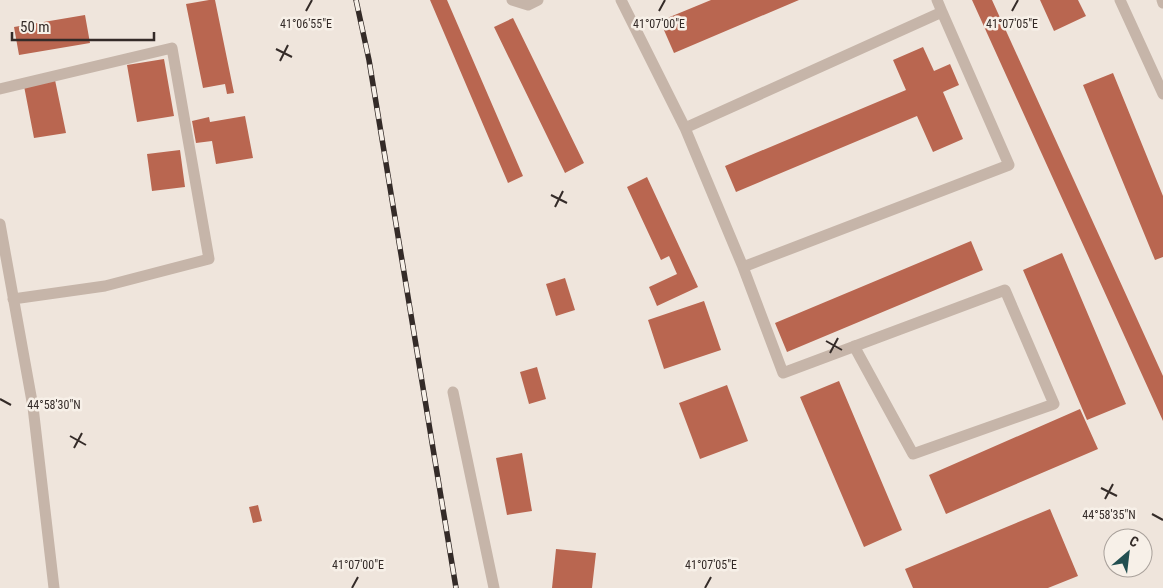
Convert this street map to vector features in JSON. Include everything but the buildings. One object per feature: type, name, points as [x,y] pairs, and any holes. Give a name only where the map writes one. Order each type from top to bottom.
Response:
[{"type":"lane","points":[[512,0],[528,5],[538,0]]},
{"type":"lane","points":[[622,0],[685,128],[743,267],[783,373],[854,346],[1005,290],[1054,404],[913,454],[854,346]]},
{"type":"lane","points":[[743,267],[1009,165],[937,0]]},
{"type":"lane","points":[[1120,0],[1163,94]]},
{"type":"lane","points":[[685,128],[942,12]]},
{"type":"lane","points":[[0,88],[172,48],[209,259],[105,286],[14,298]]},
{"type":"lane","points":[[0,224],[33,407],[54,588]]},
{"type":"lane","points":[[453,392],[494,588]]},
{"type":"railway","points":[[356,0],[369,60],[456,588]]}]
